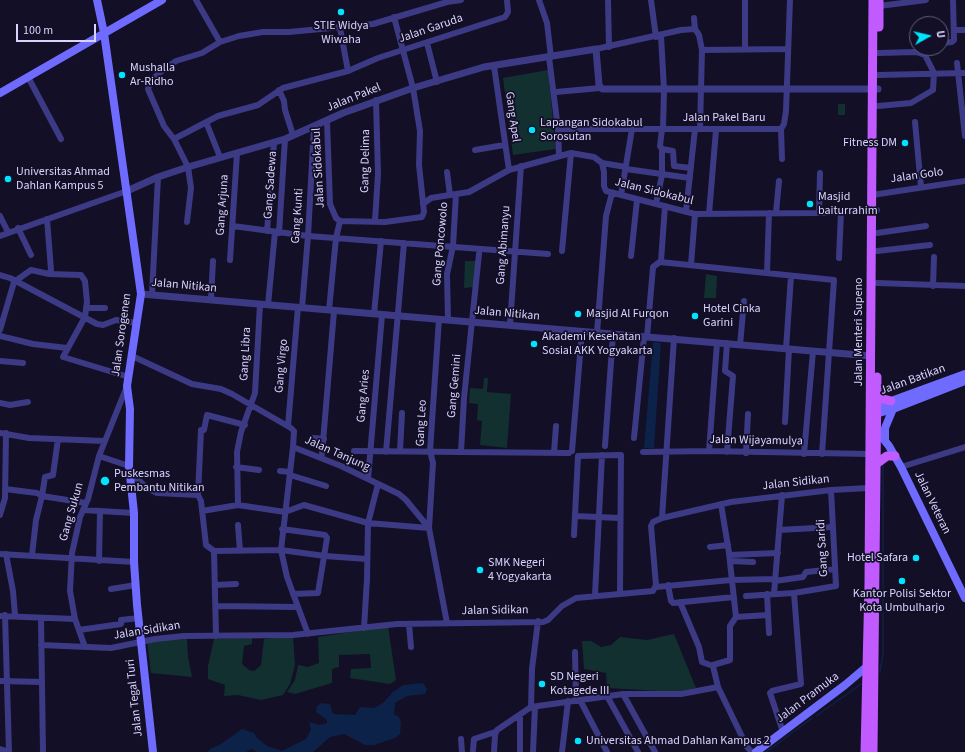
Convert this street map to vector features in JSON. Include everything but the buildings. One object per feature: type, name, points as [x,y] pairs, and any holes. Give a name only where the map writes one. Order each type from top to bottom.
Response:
[{"type":"main road","name":"Jalan Sorogenen","points":[[97,0],[104,33],[141,294],[127,386],[130,409],[129,466],[134,513],[134,562],[141,641]]},
{"type":"main road","points":[[0,93],[104,33],[153,2],[162,0]]},
{"type":"main road","name":"Jalan Menteri Supeno","points":[[874,194],[878,106],[875,89],[878,75],[877,2]]},
{"type":"main road","name":"Jalan Menteri Supeno","points":[[871,663],[876,464],[871,356],[877,2]]},
{"type":"main road","name":"Jalan Menteri Supeno","points":[[872,584],[869,454],[877,391],[877,233],[874,210]]},
{"type":"main road","name":"Jalan Batikan","points":[[946,385],[965,374]]},
{"type":"main road","name":"Jalan Batikan","points":[[873,416],[892,405],[946,385],[965,381]]},
{"type":"main road","points":[[877,391],[880,398],[892,405],[886,423],[885,439]]},
{"type":"main road","name":"Jalan Veteran","points":[[873,416],[901,467],[965,598]]},
{"type":"main road","points":[[876,464],[887,456],[895,456]]},
{"type":"main road","name":"Jalan Tegal Turi","points":[[141,641],[153,752]]},
{"type":"main road","points":[[865,752],[871,663]]},
{"type":"main road","points":[[871,663],[873,752]]},
{"type":"main road","name":"Jalan Pramuka","points":[[756,752],[845,685],[871,663]]},
{"type":"street","points":[[196,0],[220,42]]},
{"type":"street","points":[[187,222],[191,188],[188,167],[174,139],[164,126],[149,93],[149,84],[159,73],[176,61],[202,53],[220,42],[252,34],[340,28],[373,24],[447,1],[461,0]]},
{"type":"street","name":"Jalan Garuda","points":[[174,139],[226,113],[258,104],[279,90],[348,71],[378,58],[459,33],[478,24],[505,17],[508,12],[507,0]]},
{"type":"street","points":[[539,0],[547,24],[558,129],[559,156]]},
{"type":"street","points":[[608,0],[609,47]]},
{"type":"street","points":[[651,0],[658,36],[664,90],[660,146],[662,149],[662,175],[656,204]]},
{"type":"street","points":[[745,0],[745,49]]},
{"type":"street","name":"Jalan Pakel Baru","points":[[558,129],[781,130],[784,124],[787,89],[790,0]]},
{"type":"street","points":[[877,2],[926,0]]},
{"type":"street","points":[[949,42],[954,42],[953,0]]},
{"type":"street","points":[[394,17],[413,88],[420,131],[419,165],[423,204]]},
{"type":"street","points":[[686,211],[701,90],[702,50],[699,36],[695,29],[694,18]]},
{"type":"street","points":[[340,28],[348,71]]},
{"type":"street","points":[[600,88],[596,49],[681,30],[695,29]]},
{"type":"street","points":[[954,30],[965,30]]},
{"type":"street","points":[[427,43],[437,82]]},
{"type":"street","points":[[702,50],[788,48]]},
{"type":"street","name":"Jalan Pakel","points":[[127,191],[158,177],[188,167],[285,139],[376,100],[413,88],[494,66],[596,49]]},
{"type":"street","points":[[878,53],[909,52]]},
{"type":"street","points":[[878,106],[911,103],[925,96],[934,89],[934,73],[927,56]]},
{"type":"street","points":[[957,63],[965,136]]},
{"type":"street","name":"Gang Apel","points":[[494,66],[504,145],[509,170]]},
{"type":"street","points":[[878,75],[965,73]]},
{"type":"street","points":[[28,77],[61,139]]},
{"type":"street","points":[[556,92],[600,88],[664,90],[875,89]]},
{"type":"street","points":[[279,90],[284,101],[286,114],[293,135]]},
{"type":"street","name":"Gang Delima","points":[[375,221],[378,174],[376,100]]},
{"type":"street","name":"Jalan Sidokabul","points":[[327,121],[330,204],[334,215],[340,221],[375,221],[420,218],[424,214],[423,204]]},
{"type":"street","points":[[206,122],[220,157]]},
{"type":"street","points":[[915,122],[921,187]]},
{"type":"street","name":"Gang Kunti","points":[[300,308],[308,236],[314,126]]},
{"type":"street","points":[[622,196],[632,129]]},
{"type":"street","points":[[709,214],[716,130]]},
{"type":"street","points":[[781,130],[782,159]]},
{"type":"street","name":"Gang Sadewa","points":[[264,304],[277,232],[285,139]]},
{"type":"street","points":[[266,231],[274,142]]},
{"type":"street","points":[[475,150],[504,145]]},
{"type":"street","points":[[662,149],[672,151],[674,166],[691,168]]},
{"type":"street","name":"Gang Arjuna","points":[[230,260],[237,153]]},
{"type":"street","points":[[423,204],[431,198],[469,192],[509,170],[571,153],[594,158],[602,163],[662,175],[690,178]]},
{"type":"street","points":[[562,251],[571,153]]},
{"type":"street","name":"Jalan Sidokabul","points":[[602,163],[604,172],[604,186],[606,190],[622,196],[696,214],[819,213],[874,210]]},
{"type":"street","name":"Gang Abimanyu","points":[[510,325],[521,166]]},
{"type":"street","name":"Gang Poncowolo","points":[[447,172],[453,195],[453,246],[447,274],[448,320]]},
{"type":"street","points":[[819,213],[820,173]]},
{"type":"street","points":[[152,294],[158,177]]},
{"type":"street","points":[[776,213],[779,181]]},
{"type":"street","name":"Jalan Golo","points":[[874,194],[965,182]]},
{"type":"street","points":[[0,236],[18,228],[127,191]]},
{"type":"street","points":[[597,333],[606,216],[612,193]]},
{"type":"street","points":[[631,256],[637,200]]},
{"type":"street","points":[[660,262],[665,206]]},
{"type":"street","points":[[839,258],[842,212]]},
{"type":"street","points":[[767,273],[769,213]]},
{"type":"street","points":[[691,265],[696,214]]},
{"type":"street","points":[[0,216],[8,232]]},
{"type":"street","points":[[46,219],[51,268],[49,274]]},
{"type":"street","points":[[322,454],[336,238],[340,221]]},
{"type":"street","points":[[233,226],[308,236],[548,254]]},
{"type":"street","points":[[877,233],[926,226]]},
{"type":"street","points":[[18,228],[31,255]]},
{"type":"street","points":[[374,314],[381,241]]},
{"type":"street","points":[[386,452],[404,243]]},
{"type":"street","points":[[877,251],[930,245]]},
{"type":"street","name":"Gang Gemini","points":[[461,452],[472,322],[480,254]]},
{"type":"street","points":[[933,286],[934,257]]},
{"type":"street","points":[[211,299],[213,261]]},
{"type":"street","points":[[634,438],[653,267],[654,264],[660,262],[834,280],[822,454]]},
{"type":"street","points":[[0,330],[1,318],[14,282],[33,269],[49,274],[83,275],[85,281],[85,317],[63,357],[129,377]]},
{"type":"street","points":[[0,275],[101,325],[116,320],[137,323]]},
{"type":"street","points":[[784,422],[791,276]]},
{"type":"street","name":"Jalan Menteri Supeno","points":[[877,283],[965,286]]},
{"type":"street","name":"Jalan Nitikan","points":[[141,294],[597,333],[674,338],[871,356]]},
{"type":"street","points":[[740,345],[744,301]]},
{"type":"street","name":"Gang Libra","points":[[238,505],[236,467],[239,440],[255,393],[264,304]]},
{"type":"street","points":[[86,308],[105,308]]},
{"type":"street","name":"Gang Virgo","points":[[288,426],[300,308]]},
{"type":"street","name":"Gang Aries","points":[[368,479],[382,315]]},
{"type":"street","name":"Gang Leo","points":[[429,528],[433,463],[430,451],[439,319]]},
{"type":"street","points":[[354,451],[570,452],[582,331]]},
{"type":"street","points":[[605,446],[613,334]]},
{"type":"street","points":[[0,336],[33,344],[67,348]]},
{"type":"street","points":[[656,587],[651,526],[653,522],[662,518],[674,338]]},
{"type":"street","points":[[709,451],[717,342]]},
{"type":"street","points":[[727,343],[725,371],[733,376],[727,452]]},
{"type":"street","points":[[804,454],[813,351]]},
{"type":"street","points":[[132,356],[192,384],[224,390],[288,426]]},
{"type":"street","points":[[0,361],[23,363]]},
{"type":"street","name":"Gang Sukun","points":[[85,647],[75,619],[70,591],[71,559],[83,510],[99,456],[127,386]]},
{"type":"street","points":[[0,403],[10,405],[28,402]]},
{"type":"street","points":[[400,452],[402,413]]},
{"type":"street","points":[[746,453],[748,414]]},
{"type":"street","points":[[245,425],[208,415],[204,430],[199,429],[198,494],[202,511],[206,545],[214,551],[281,550],[325,556],[367,559]]},
{"type":"street","name":"Jalan Tanjung","points":[[288,426],[294,431],[293,447],[323,458],[368,479],[406,500],[429,528],[447,622]]},
{"type":"street","points":[[554,453],[556,426]]},
{"type":"street","points":[[0,516],[5,498],[3,478],[3,433],[29,438],[104,441]]},
{"type":"street","points":[[313,438],[324,439]]},
{"type":"street","points":[[32,555],[36,520],[42,496],[44,477],[53,475],[58,439]]},
{"type":"street","points":[[293,447],[282,529],[281,550],[298,607],[308,634]]},
{"type":"street","points":[[901,467],[965,447]]},
{"type":"street","name":"Jalan Wijayamulya","points":[[643,452],[709,451],[746,453],[869,454]]},
{"type":"street","points":[[595,595],[602,455]]},
{"type":"street","points":[[574,535],[578,456],[621,455],[620,594]]},
{"type":"street","points":[[99,456],[129,466]]},
{"type":"street","points":[[236,467],[259,470]]},
{"type":"street","points":[[280,471],[326,486]]},
{"type":"street","points":[[130,476],[134,476],[147,488],[157,493],[198,494]]},
{"type":"street","points":[[364,628],[364,579],[367,559],[368,523],[378,484]]},
{"type":"street","name":"Jalan Sidikan","points":[[662,518],[721,504],[782,495],[869,488]]},
{"type":"street","points":[[5,489],[37,493],[42,496],[86,503]]},
{"type":"street","name":"Gang Saridi","points":[[794,593],[836,586],[831,490]]},
{"type":"street","points":[[769,633],[768,616],[771,594],[775,580],[782,495]]},
{"type":"street","points":[[680,602],[699,647],[702,662],[713,665],[728,661],[730,657],[730,626],[736,617],[731,580],[730,558],[721,504]]},
{"type":"street","points":[[202,511],[238,505],[285,512],[304,505],[368,523],[429,528]]},
{"type":"street","points":[[83,510],[134,513]]},
{"type":"street","points":[[99,561],[100,512]]},
{"type":"street","points":[[575,516],[620,518]]},
{"type":"street","points":[[238,525],[240,551]]},
{"type":"street","points":[[779,530],[833,527]]},
{"type":"street","points":[[282,529],[326,535],[327,539],[318,594],[294,594]]},
{"type":"street","points":[[710,547],[728,545]]},
{"type":"street","points":[[214,551],[216,636]]},
{"type":"street","points":[[730,558],[763,552],[778,553]]},
{"type":"street","points":[[14,615],[13,591],[3,554],[60,556],[71,559],[134,562]]},
{"type":"street","points":[[730,558],[754,562]]},
{"type":"street","name":"Jalan Sidikan","points":[[41,645],[110,648],[131,645],[141,641],[184,636],[308,634],[409,624],[538,621],[548,620],[562,606],[576,598],[595,595],[651,592],[656,587],[668,585],[731,580],[775,580],[803,577],[806,572],[835,569]]},
{"type":"street","points":[[215,585],[236,584]]},
{"type":"street","points":[[111,589],[136,585]]},
{"type":"street","points":[[668,585],[671,601],[680,602],[734,597]]},
{"type":"street","points":[[746,596],[794,593],[802,680],[800,685],[772,691],[770,693],[783,732]]},
{"type":"street","points":[[216,606],[298,607]]},
{"type":"street","points":[[0,749],[9,752],[8,682],[3,647],[2,615],[75,619]]},
{"type":"street","points":[[736,617],[768,616]]},
{"type":"street","points":[[41,618],[43,752]]},
{"type":"street","points":[[78,630],[121,624],[121,620],[138,618]]},
{"type":"street","points":[[533,752],[532,669],[538,621]]},
{"type":"street","points":[[409,624],[411,647]]},
{"type":"street","points":[[575,652],[578,700],[607,752]]},
{"type":"street","points":[[713,665],[718,687],[747,747],[752,752]]},
{"type":"street","points":[[0,681],[42,682]]},
{"type":"street","points":[[473,750],[474,739],[496,732],[533,707],[623,694],[681,694],[718,687]]},
{"type":"street","points":[[623,694],[655,752]]},
{"type":"street","points":[[607,696],[638,752]]},
{"type":"street","points":[[562,752],[568,702]]},
{"type":"street","points":[[520,715],[520,752]]},
{"type":"street","points":[[494,752],[496,732]]},
{"type":"street","points":[[461,739],[462,752]]},
{"type":"green space","name":"Lapangan Sidokabul Sorosutan","points":[[548,70],[556,149],[513,155],[503,78]]},
{"type":"green space","points":[[838,104],[845,104],[845,115],[838,115]]},
{"type":"green space","points":[[465,261],[477,261],[475,287],[464,288]]},
{"type":"green space","points":[[706,274],[717,276],[716,298],[704,298]]},
{"type":"green space","points":[[484,378],[488,378],[487,392],[511,394],[507,448],[480,445],[482,421],[477,420],[478,404],[469,403],[470,388],[483,389]]},
{"type":"green space","points":[[388,626],[396,680],[390,684],[350,678],[351,669],[371,668],[370,654],[339,655],[339,667],[332,669],[332,683],[295,694],[287,692],[295,680],[298,665],[308,667],[319,663],[318,637]]},
{"type":"green space","points":[[674,634],[696,688],[676,692],[607,688],[606,673],[584,669],[582,641],[591,641],[601,647],[611,645],[620,637],[647,640]]},
{"type":"green space","points":[[293,636],[295,665],[290,684],[283,695],[261,700],[238,695],[224,696],[225,685],[208,679],[208,666],[214,639],[252,638],[252,644],[244,646],[242,664],[249,670],[254,671],[261,665],[264,639]]},
{"type":"green space","points":[[187,639],[188,657],[192,677],[151,673],[147,641]]},
{"type":"water","points":[[653,342],[661,343],[654,448],[644,448]]},
{"type":"water","points":[[423,683],[427,689],[425,694],[407,696],[395,703],[394,714],[399,717],[401,723],[400,734],[395,738],[374,745],[365,745],[344,734],[330,737],[313,752],[257,752],[251,749],[246,752],[208,752],[210,749],[221,744],[242,729],[254,733],[257,738],[267,746],[282,751],[306,739],[311,730],[309,722],[319,725],[327,723],[327,720],[316,712],[317,706],[321,703],[330,704],[333,714],[355,715],[360,707],[374,708],[383,703],[393,692],[403,685]]},
{"type":"waterway","points":[[880,672],[883,654],[883,463]]},
{"type":"waterway","points":[[816,716],[864,682]]},
{"type":"waterway","points":[[766,752],[812,718]]},
{"type":"place","name":"STIE Widya Wiwaha","points":[[341,12]]},
{"type":"place","name":"Mushalla Ar-Ridho","points":[[122,75]]},
{"type":"place","name":"Lapangan Sidokabul Sorosutan","points":[[532,130]]},
{"type":"place","name":"Fitness DM","points":[[905,143]]},
{"type":"place","name":"Universitas Ahmad Dahlan Kampus 5","points":[[8,179]]},
{"type":"place","name":"Masjid baiturrahim","points":[[810,204]]},
{"type":"place","name":"Masjid Al Furqon","points":[[578,314]]},
{"type":"place","name":"Hotel Cinka Garini","points":[[695,316]]},
{"type":"place","name":"Akademi Kesehatan Sosial AKK Yogyakarta","points":[[534,344]]},
{"type":"place","name":"Puskesmas Pembantu Nitikan","points":[[105,481]]},
{"type":"place","name":"Hotel Safara","points":[[916,558]]},
{"type":"place","name":"SMK Negeri 4 Yogyakarta","points":[[480,570]]},
{"type":"place","name":"Kantor Polisi Sektor Kota Umbulharjo","points":[[902,581]]},
{"type":"place","name":"SD Negeri Kotagede III","points":[[542,684]]},
{"type":"place","name":"Universitas Ahmad Dahlan Kampus 2","points":[[578,741]]}]
